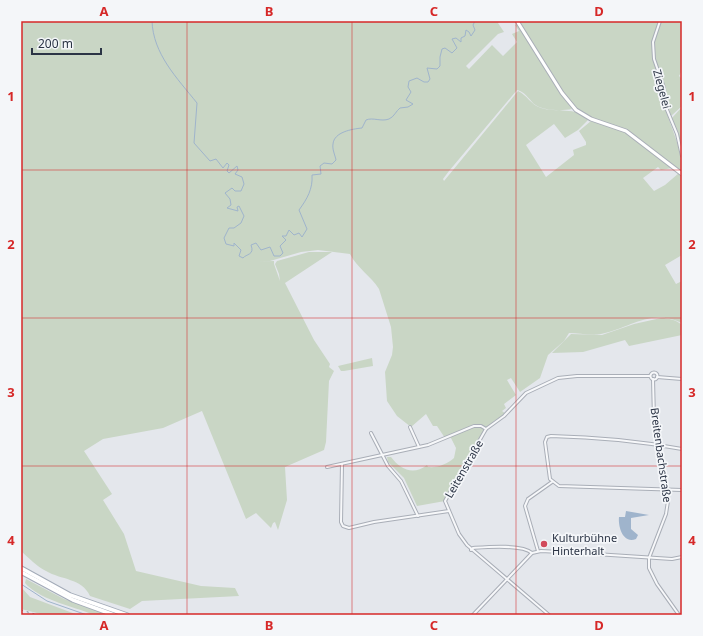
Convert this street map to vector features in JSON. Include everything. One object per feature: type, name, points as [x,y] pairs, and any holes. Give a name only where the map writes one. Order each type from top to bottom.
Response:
[{"type":"main road","points":[[21,570],[37,582]]},
{"type":"main road","points":[[21,570],[70,595],[127,615]]},
{"type":"main road","points":[[21,578],[24,577],[37,582],[73,600],[114,615]]},
{"type":"street","points":[[518,21],[560,90],[576,110],[591,119],[626,131],[682,174]]},
{"type":"street","name":"Ziegelei","points":[[660,21],[654,38],[654,57],[664,88],[665,104],[677,134],[682,156]]},
{"type":"street","name":"Leitenstraße","points":[[549,615],[472,550],[460,534],[445,501],[486,429],[504,416],[526,393],[553,380],[577,376],[650,376],[655,372],[657,377]]},
{"type":"street","points":[[650,376],[653,379],[657,377],[682,379]]},
{"type":"street","name":"Breitenbachstraße","points":[[649,558],[668,509],[667,490],[654,419],[653,379]]},
{"type":"street","name":"Leitenstraße","points":[[327,467],[419,448],[449,438],[474,426],[480,426],[486,429]]},
{"type":"street","points":[[410,427],[419,448]]},
{"type":"street","points":[[371,433],[382,455],[401,482],[418,516]]},
{"type":"street","points":[[682,449],[627,440],[551,436],[547,437],[545,442],[547,470],[552,482],[559,486],[682,490]]},
{"type":"street","points":[[342,464],[341,522],[343,526],[349,528],[449,511]]},
{"type":"street","points":[[538,552],[525,506],[528,499],[552,482]]},
{"type":"street","points":[[472,550],[479,548],[504,548],[528,550],[532,553]]},
{"type":"street","points":[[473,615],[508,580],[532,553],[538,552],[649,558],[682,557]]},
{"type":"street","points":[[649,558],[653,576],[679,615]]},
{"type":"green space","points":[[21,21],[500,21],[498,23],[504,32],[498,34],[466,66],[469,69],[492,45],[503,56],[517,42],[512,34],[519,31],[515,25],[518,24],[572,109],[547,109],[553,110],[572,111],[588,120],[578,130],[565,138],[554,124],[526,145],[546,177],[574,155],[573,150],[586,145],[586,142],[579,131],[591,121],[626,132],[672,168],[661,170],[658,167],[643,178],[654,191],[665,185],[679,173],[682,176],[682,255],[665,265],[676,284],[682,281],[682,323],[671,319],[650,318],[597,335],[569,333],[564,341],[548,355],[540,378],[520,392],[511,378],[507,380],[516,395],[504,404],[506,408],[502,411],[506,414],[494,421],[486,429],[445,501],[417,506],[404,478],[388,462],[387,457],[391,457],[398,465],[407,470],[417,470],[427,465],[428,467],[435,467],[454,458],[456,448],[450,436],[445,438],[437,426],[433,426],[426,414],[411,427],[397,416],[387,401],[385,372],[392,355],[393,347],[391,327],[379,289],[356,264],[350,254],[318,250],[301,252],[270,261],[241,262],[274,261],[280,281],[275,264],[277,261],[309,252],[332,252],[285,283],[314,340],[330,364],[329,367],[334,371],[329,381],[326,442],[324,450],[285,467],[287,500],[278,530],[275,522],[271,528],[256,513],[246,519],[202,411],[163,428],[103,439],[84,451],[112,494],[103,500],[124,534],[136,571],[201,586],[235,588],[239,596],[142,601],[130,609],[90,596],[82,586],[71,580],[42,569],[21,551]],"holes":[[[517,90],[524,94],[532,102],[518,91],[444,181],[443,179],[449,171]]]},
{"type":"green space","points":[[519,21],[659,21],[654,38],[654,54],[667,114],[681,157],[682,173],[628,131],[580,113],[566,96]]},
{"type":"green space","points":[[661,21],[682,21],[682,70],[679,76],[682,79],[682,106],[671,116],[655,56],[655,36]]},
{"type":"green space","points":[[682,107],[682,153],[678,135],[671,119]]},
{"type":"green space","points":[[667,318],[682,325],[682,335],[629,346],[625,340],[583,352],[552,353],[571,334],[602,335],[634,324]]},
{"type":"green space","points":[[372,358],[373,366],[341,371],[338,366]]},
{"type":"green space","points":[[26,579],[64,599],[111,615],[91,615],[46,597],[31,589],[25,583]]},
{"type":"green space","points":[[21,587],[30,597],[78,615],[45,615],[21,609]]},
{"type":"water","points":[[626,511],[649,515],[631,518],[631,529],[638,535],[636,539],[628,539],[622,534],[619,525],[619,517],[625,517]]},
{"type":"waterway","points":[[152,21],[153,33],[161,55],[174,75],[197,103],[194,143],[210,161],[216,159],[223,168],[227,163],[229,165],[227,171],[229,173],[237,166],[238,170],[235,174],[242,177],[244,184],[241,191],[235,191],[232,188],[225,193],[230,199],[231,205],[227,208],[238,211],[237,207],[239,206],[244,216],[241,223],[234,228],[229,228],[224,238],[226,244],[234,246],[234,243],[241,250],[239,256],[243,258],[252,251],[251,245],[256,243],[261,250],[270,247],[274,256],[280,256],[283,253],[280,246],[286,240],[282,236],[286,236],[289,230],[294,235],[299,233],[302,237],[307,229],[299,210],[309,194],[312,185],[312,175],[321,174],[320,166],[324,163],[332,164],[336,160],[333,150],[334,140],[344,132],[362,128],[366,120],[389,119],[400,108],[408,107],[413,104],[406,100],[411,92],[408,87],[409,81],[417,78],[424,82],[428,82],[430,79],[427,68],[437,69],[440,66],[442,49],[445,48],[452,53],[457,48],[452,39],[456,38],[461,42],[461,38],[465,36],[466,30],[471,36],[475,30],[473,25],[475,21]]},
{"type":"waterway","points":[[21,584],[47,601],[87,615]]},
{"type":"railway","points":[[21,610],[38,615]]},
{"type":"place","name":"Kulturbühne Hinterhalt","points":[[544,544]]}]
